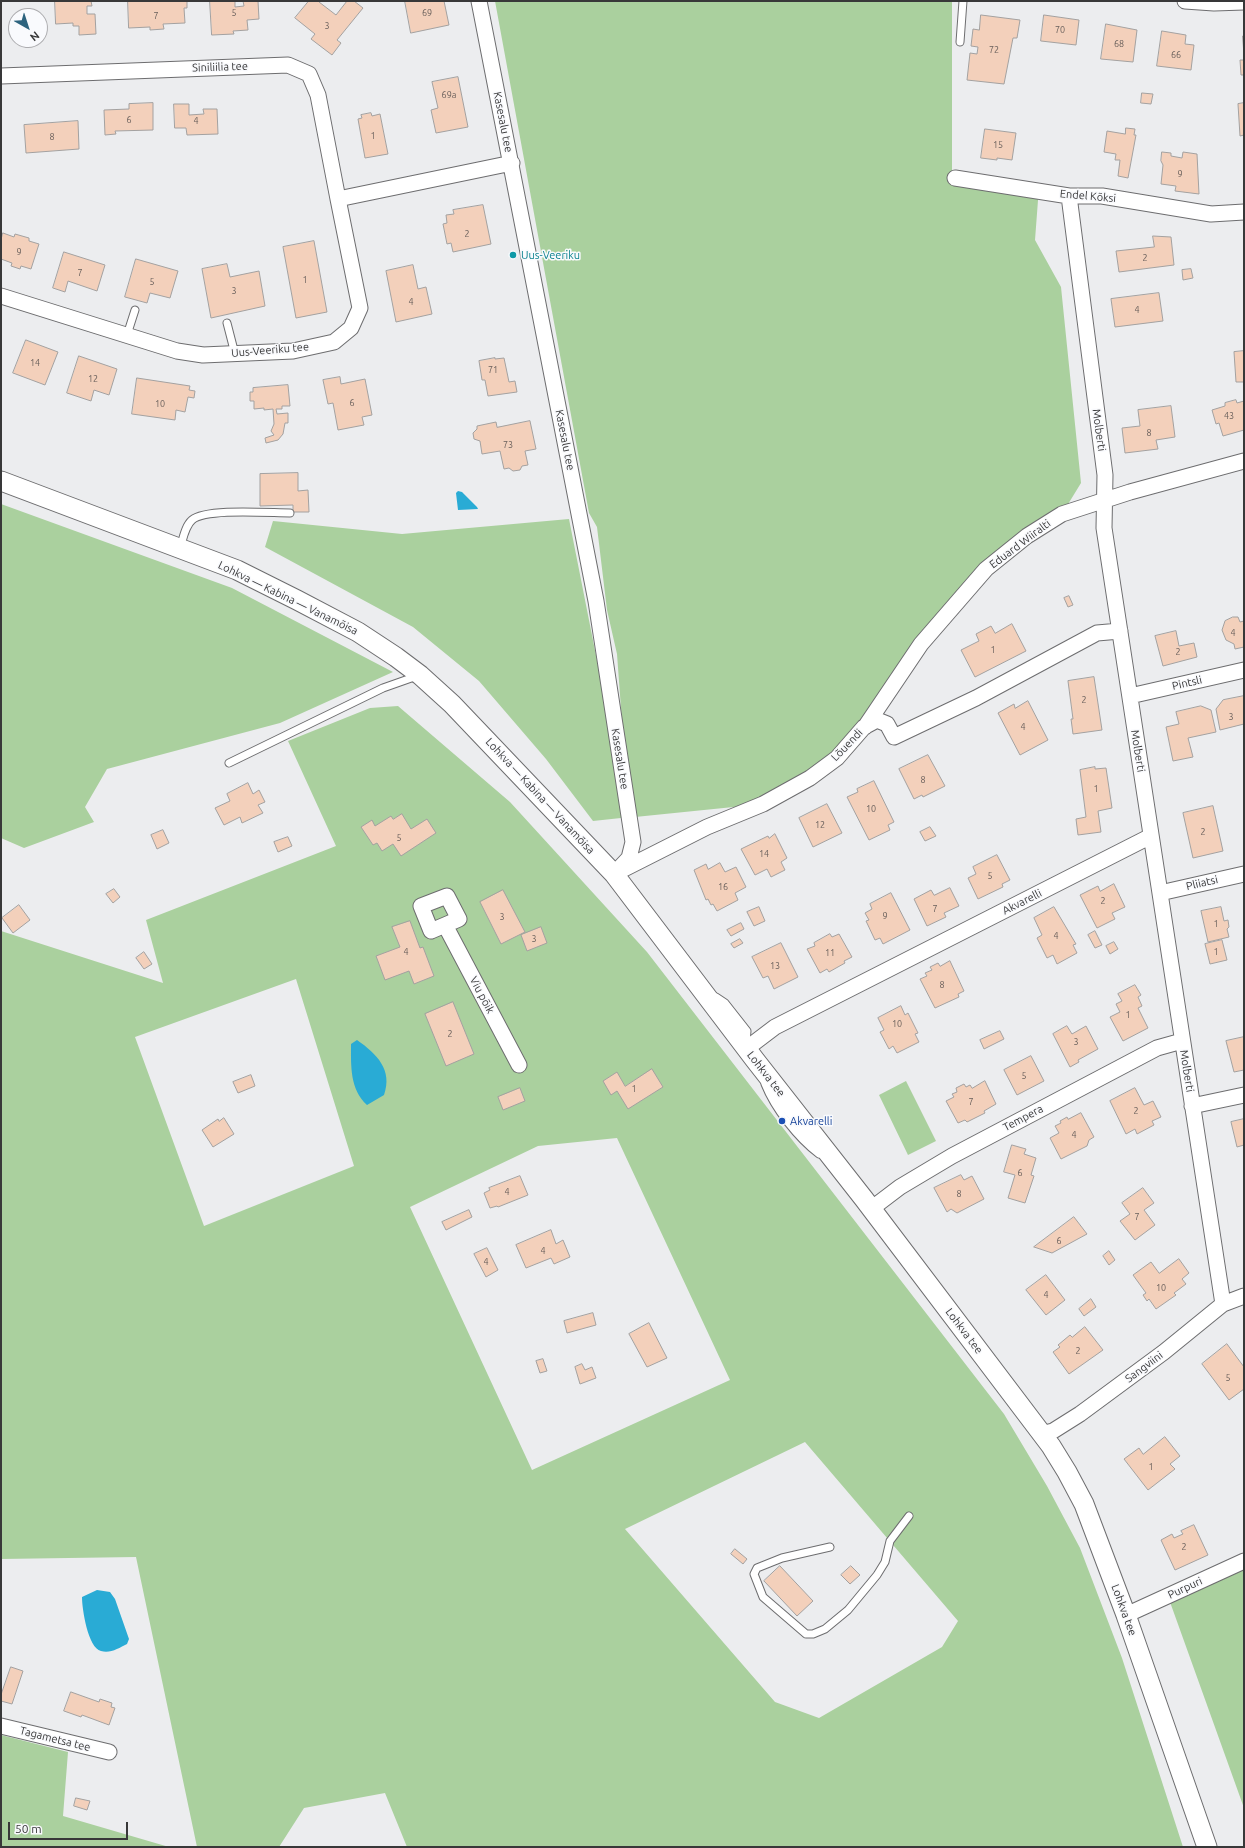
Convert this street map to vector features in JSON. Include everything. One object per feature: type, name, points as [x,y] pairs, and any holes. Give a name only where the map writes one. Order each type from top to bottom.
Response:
[{"type":"street","name":"Kasesalu tee","points":[[480,1],[596,601],[633,842],[629,858],[614,874]]},
{"type":"street","points":[[1185,1],[1214,3],[1244,2]]},
{"type":"street","name":"Siniliilia tee","points":[[1,76],[288,65],[309,74],[318,95],[338,199]]},
{"type":"street","points":[[338,199],[512,164]]},
{"type":"street","name":"Endel Kõksi","points":[[955,178],[1069,196],[1102,196],[1211,214],[1244,212]]},
{"type":"street","name":"Molberti","points":[[1069,196],[1105,475],[1104,528],[1223,1304]]},
{"type":"street","name":"Uus-Veeriku tee","points":[[1,296],[183,352],[203,355],[293,351],[334,342],[351,328],[360,308],[338,199]]},
{"type":"street","name":"Eduard Wiiralti","points":[[864,727],[920,644],[986,569],[1027,536],[1062,514],[1104,500],[1244,461]]},
{"type":"street","name":"Lohkva — Kabina — Vanamõisa","points":[[1,481],[237,570],[358,632],[420,675],[477,730],[614,874]]},
{"type":"street","name":"Lõuendi","points":[[614,874],[707,827],[763,804],[810,778],[837,758],[864,727],[877,720],[887,724],[894,737],[976,698],[1097,633],[1120,630]]},
{"type":"street","name":"Pintsli","points":[[1130,696],[1244,670]]},
{"type":"street","name":"Akvarelli","points":[[751,1054],[775,1027],[1151,836]]},
{"type":"street","name":"Lohkva tee","points":[[614,874],[694,981],[871,1209],[1041,1434],[1067,1472],[1084,1504],[1126,1615],[1207,1847]]},
{"type":"street","name":"Pliiatsi","points":[[1160,893],[1244,874]]},
{"type":"street","name":"Viu põik","points":[[445,925],[519,1065]]},
{"type":"street","name":"Tempera","points":[[871,1209],[900,1187],[952,1156],[1157,1048],[1182,1041]]},
{"type":"street","points":[[1192,1106],[1244,1095]]},
{"type":"street","name":"Sangviini","points":[[1041,1434],[1053,1431],[1080,1414],[1164,1352],[1223,1304],[1244,1296]]},
{"type":"street","name":"Purpuri","points":[[1126,1615],[1244,1561]]},
{"type":"street","name":"Tagametsa tee","points":[[1,1726],[109,1752]]},
{"type":"lane","points":[[960,42],[963,1]]},
{"type":"lane","points":[[127,335],[135,310]]},
{"type":"lane","points":[[227,323],[235,354]]},
{"type":"lane","points":[[180,548],[188,526],[192,520],[200,515],[220,513],[290,514]]},
{"type":"lane","points":[[229,763],[383,688],[420,675]]},
{"type":"lane","points":[[830,1547],[782,1558],[757,1568],[754,1574],[763,1598],[806,1634],[813,1634],[825,1629],[848,1610],[877,1575],[885,1562],[890,1541],[910,1516]]},
{"type":"green space","points":[[495,1],[952,1],[952,171],[1039,187],[1035,240],[1061,287],[1081,483],[1062,514],[986,569],[837,758],[763,804],[635,817],[625,763],[617,654],[607,610],[597,527],[589,513]]},
{"type":"green space","points":[[1,504],[232,588],[393,672],[280,723],[107,769],[85,807],[94,822],[24,848],[1,838]]},
{"type":"green space","points":[[569,519],[622,787],[621,818],[593,821],[546,759],[479,681],[413,627],[265,547],[273,521],[402,534]]},
{"type":"green space","points":[[398,706],[510,802],[647,952],[1004,1414],[1047,1486],[1080,1548],[1122,1658],[1183,1847],[407,1847],[385,1793],[304,1808],[279,1847],[197,1847],[136,1557],[1,1559],[1,931],[163,983],[146,920],[336,846],[288,741],[370,708]],"holes":[[[296,979],[354,1166],[204,1226],[135,1037]],[[617,1138],[730,1380],[532,1470],[410,1207],[538,1146]],[[805,1442],[958,1621],[942,1647],[819,1718],[775,1702],[625,1529]]]},
{"type":"green space","points":[[906,1081],[936,1141],[908,1155],[879,1095]]},
{"type":"green space","points":[[1244,1570],[1244,1808],[1170,1602]]},
{"type":"green space","points":[[1,1735],[68,1752],[63,1816],[169,1847],[1,1847]]},
{"type":"water","points":[[458,491],[462,492],[478,509],[458,510],[456,493]]},
{"type":"water","points":[[357,1040],[377,1057],[385,1070],[386,1086],[384,1095],[367,1105],[361,1099],[354,1085],[351,1061],[351,1044]]},
{"type":"water","points":[[97,1590],[110,1592],[115,1599],[129,1639],[127,1644],[118,1649],[104,1652],[101,1651],[96,1648],[89,1636],[83,1610],[82,1597]]},
{"type":"building","points":[[55,1],[91,1],[92,6],[87,6],[87,14],[95,14],[96,34],[79,35],[79,26],[73,26],[73,23],[56,24]]},
{"type":"building","points":[[128,1],[187,1],[187,8],[184,8],[185,23],[163,24],[164,29],[150,30],[150,27],[129,28]]},
{"type":"building","points":[[210,1],[235,1],[235,7],[244,6],[243,1],[258,1],[259,19],[247,20],[248,30],[233,31],[234,34],[212,35]]},
{"type":"building","points":[[309,1],[320,1],[319,2],[336,15],[347,1],[354,1],[363,8],[337,40],[341,43],[332,55],[311,39],[315,34],[295,18]]},
{"type":"building","points":[[405,1],[444,1],[449,25],[411,33]]},
{"type":"building","points":[[981,15],[1020,20],[1017,38],[1013,38],[1004,84],[967,80],[970,53],[977,54],[978,47],[971,46],[973,29],[979,30]]},
{"type":"building","points":[[1044,15],[1079,20],[1076,45],[1041,41]]},
{"type":"building","points":[[1106,24],[1137,30],[1133,62],[1101,59]]},
{"type":"building","points":[[1162,31],[1186,35],[1185,44],[1194,45],[1191,70],[1157,66]]},
{"type":"building","points":[[1243,36],[1244,36],[1244,60]]},
{"type":"building","points":[[1240,60],[1244,60],[1244,75],[1241,75]]},
{"type":"building","points":[[458,77],[468,127],[436,133],[431,110],[438,108],[432,82]]},
{"type":"building","points":[[1142,93],[1153,94],[1151,104],[1141,103]]},
{"type":"building","points":[[153,103],[153,130],[115,131],[116,134],[105,135],[104,110],[129,109],[129,104]]},
{"type":"building","points":[[1244,103],[1244,135],[1240,136],[1238,104]]},
{"type":"building","points":[[174,104],[189,104],[189,115],[204,114],[203,109],[217,109],[218,134],[187,135],[186,128],[175,128]]},
{"type":"building","points":[[371,113],[372,116],[380,114],[388,154],[365,158],[358,119],[362,118],[361,115]]},
{"type":"building","points":[[78,121],[79,149],[26,153],[24,125]]},
{"type":"building","points":[[1126,128],[1135,129],[1134,135],[1136,135],[1128,178],[1118,176],[1120,160],[1115,160],[1116,154],[1104,152],[1107,131],[1125,134]]},
{"type":"building","points":[[985,129],[1016,133],[1012,160],[981,158]]},
{"type":"building","points":[[1162,152],[1171,153],[1171,156],[1182,158],[1183,152],[1197,154],[1199,194],[1175,191],[1176,186],[1161,184],[1163,165],[1161,161]]},
{"type":"building","points":[[483,205],[491,244],[453,252],[451,243],[447,244],[443,224],[447,223],[446,215],[454,214],[453,210]]},
{"type":"building","points":[[3,233],[14,237],[15,234],[29,238],[29,241],[39,244],[31,269],[21,266],[20,269],[11,266],[12,263],[1,259],[1,240]]},
{"type":"building","points":[[1153,236],[1171,237],[1174,265],[1119,272],[1116,251],[1154,247]]},
{"type":"building","points":[[314,241],[327,312],[296,318],[283,247]]},
{"type":"building","points":[[64,252],[105,265],[97,291],[68,281],[65,292],[53,288]]},
{"type":"building","points":[[136,259],[178,271],[170,298],[150,293],[147,303],[125,297]]},
{"type":"building","points":[[227,264],[230,277],[259,271],[265,306],[211,318],[202,269]]},
{"type":"building","points":[[413,265],[418,289],[426,287],[432,314],[396,322],[386,271]]},
{"type":"building","points":[[1191,269],[1193,278],[1183,280],[1182,270]]},
{"type":"building","points":[[1159,293],[1163,321],[1115,327],[1111,299]]},
{"type":"building","points":[[26,340],[58,352],[45,385],[13,373]]},
{"type":"building","points":[[1244,351],[1244,382],[1236,382],[1234,352]]},
{"type":"building","points":[[79,356],[117,369],[109,395],[94,390],[91,401],[67,393]]},
{"type":"building","points":[[504,358],[509,382],[515,381],[517,392],[488,396],[485,380],[482,380],[479,361]]},
{"type":"building","points":[[340,377],[341,384],[365,379],[372,415],[362,417],[364,425],[338,430],[333,403],[328,404],[323,380]]},
{"type":"building","points":[[137,378],[190,386],[189,390],[195,391],[194,398],[188,397],[185,412],[176,410],[175,420],[132,414]]},
{"type":"building","points":[[288,385],[290,406],[282,406],[282,409],[276,409],[277,414],[288,413],[288,423],[285,423],[283,434],[278,440],[266,443],[265,438],[274,435],[271,431],[274,424],[273,409],[254,409],[254,401],[250,401],[250,392],[253,392],[253,388]]},
{"type":"building","points":[[1236,400],[1237,403],[1244,401],[1244,430],[1223,436],[1219,423],[1216,424],[1212,410],[1225,406],[1225,403]]},
{"type":"building","points":[[1171,406],[1175,437],[1156,440],[1158,449],[1125,453],[1122,428],[1140,426],[1138,410]]},
{"type":"building","points":[[530,421],[536,449],[525,451],[528,465],[522,466],[520,470],[513,471],[509,468],[504,469],[500,451],[482,454],[480,441],[474,439],[473,433],[477,429],[477,426],[496,422],[497,427]]},
{"type":"building","points":[[298,473],[298,491],[308,490],[309,512],[293,512],[293,505],[260,506],[260,474]]},
{"type":"building","points":[[1069,596],[1073,605],[1068,607],[1064,598]]},
{"type":"building","points":[[1233,617],[1238,617],[1240,622],[1244,621],[1244,647],[1235,649],[1234,644],[1226,640],[1222,630],[1225,621]]},
{"type":"building","points":[[1012,624],[1026,651],[975,677],[961,650],[979,641],[976,634],[991,626],[995,633]]},
{"type":"building","points":[[1176,631],[1179,646],[1194,643],[1197,657],[1163,666],[1155,636]]},
{"type":"building","points":[[1094,677],[1102,730],[1073,734],[1071,719],[1073,719],[1068,681]]},
{"type":"building","points":[[1244,696],[1244,724],[1220,730],[1216,709],[1223,700]]},
{"type":"building","points":[[1028,701],[1048,740],[1020,755],[998,713],[1014,704],[1015,708]]},
{"type":"building","points":[[1201,706],[1211,710],[1216,732],[1188,738],[1193,757],[1173,761],[1166,727],[1179,724],[1176,712]]},
{"type":"building","points":[[928,755],[945,786],[923,797],[922,795],[914,799],[899,769]]},
{"type":"building","points":[[1095,767],[1095,769],[1106,768],[1112,808],[1098,811],[1101,832],[1078,835],[1076,819],[1086,817],[1080,770]]},
{"type":"building","points":[[874,781],[894,822],[888,825],[890,830],[869,840],[847,797],[858,792],[857,789]]},
{"type":"building","points":[[248,783],[253,794],[259,790],[265,802],[258,805],[263,813],[242,823],[240,817],[224,825],[215,808],[230,801],[227,794]]},
{"type":"building","points":[[827,804],[842,833],[813,847],[799,818]]},
{"type":"building","points":[[1213,806],[1223,851],[1193,858],[1183,813]]},
{"type":"building","points":[[402,814],[411,829],[427,819],[436,833],[401,856],[393,844],[382,851],[377,843],[373,845],[361,827],[372,820],[375,826],[391,816],[393,819]]},
{"type":"building","points":[[930,827],[936,836],[925,841],[920,832]]},
{"type":"building","points":[[163,830],[169,843],[157,849],[151,835]]},
{"type":"building","points":[[775,834],[787,858],[781,862],[785,870],[771,877],[767,869],[755,875],[741,849],[768,836],[769,838]]},
{"type":"building","points":[[288,837],[292,846],[278,852],[274,842]]},
{"type":"building","points":[[997,855],[1010,880],[1002,884],[1003,887],[978,899],[968,878],[976,874],[973,867]]},
{"type":"building","points":[[720,863],[725,872],[736,867],[746,887],[735,893],[738,900],[717,911],[708,899],[706,900],[694,870],[706,864],[708,869]]},
{"type":"building","points":[[1114,884],[1125,907],[1112,913],[1115,919],[1097,928],[1080,895],[1098,886],[1100,891]]},
{"type":"building","points":[[950,888],[959,906],[944,913],[946,917],[927,926],[914,899],[931,890],[934,895]]},
{"type":"building","points":[[114,889],[120,897],[113,903],[106,894]]},
{"type":"building","points":[[503,890],[525,932],[501,944],[480,902]]},
{"type":"building","points":[[891,893],[910,930],[883,944],[880,938],[875,940],[866,921],[869,920],[865,913],[872,909],[870,904]]},
{"type":"building","points":[[19,905],[30,920],[13,933],[2,918]]},
{"type":"building","points":[[759,907],[765,921],[754,926],[747,912]]},
{"type":"building","points":[[1054,907],[1076,944],[1073,945],[1077,953],[1057,964],[1053,955],[1047,958],[1037,938],[1042,935],[1034,918]]},
{"type":"building","points":[[1221,907],[1224,921],[1228,920],[1229,927],[1227,929],[1229,937],[1208,942],[1201,911]]},
{"type":"building","points":[[410,921],[420,948],[423,947],[434,976],[414,984],[409,971],[385,980],[376,956],[400,947],[392,927]]},
{"type":"building","points":[[741,923],[744,929],[731,936],[727,930]]},
{"type":"building","points":[[541,927],[547,943],[527,951],[521,935]]},
{"type":"building","points":[[1095,931],[1102,945],[1095,948],[1088,935]]},
{"type":"building","points":[[830,934],[832,937],[839,934],[852,957],[844,961],[845,963],[829,972],[827,969],[820,973],[807,949],[815,946],[814,943]]},
{"type":"building","points":[[740,939],[743,943],[734,948],[731,944]]},
{"type":"building","points":[[1222,940],[1227,960],[1210,964],[1205,944]]},
{"type":"building","points":[[1114,942],[1118,949],[1110,954],[1106,946]]},
{"type":"building","points":[[781,943],[798,977],[774,989],[768,976],[763,978],[752,957]]},
{"type":"building","points":[[144,952],[152,964],[144,969],[136,958]]},
{"type":"building","points":[[950,961],[964,991],[958,994],[959,997],[935,1008],[920,979],[927,976],[925,973],[932,970],[930,967],[938,963],[940,966]]},
{"type":"building","points":[[1135,985],[1141,995],[1138,997],[1142,1006],[1138,1008],[1148,1028],[1123,1041],[1110,1017],[1120,1012],[1116,1004],[1122,1001],[1118,994]]},
{"type":"building","points":[[453,1002],[474,1054],[446,1066],[425,1014]]},
{"type":"building","points":[[901,1006],[905,1015],[908,1013],[918,1033],[915,1034],[919,1042],[897,1053],[893,1046],[889,1049],[880,1032],[884,1030],[878,1018]]},
{"type":"building","points":[[1067,1026],[1072,1034],[1086,1026],[1098,1049],[1078,1060],[1079,1062],[1070,1067],[1053,1034]]},
{"type":"building","points":[[1000,1031],[1004,1039],[984,1049],[980,1040]]},
{"type":"building","points":[[1244,1037],[1244,1070],[1234,1072],[1226,1041]]},
{"type":"building","points":[[1031,1056],[1044,1081],[1017,1095],[1004,1070]]},
{"type":"building","points":[[652,1069],[663,1087],[628,1109],[617,1091],[611,1095],[603,1081],[617,1072],[625,1086]]},
{"type":"building","points":[[251,1075],[255,1086],[238,1093],[233,1082]]},
{"type":"building","points":[[985,1081],[996,1104],[984,1111],[985,1113],[967,1122],[965,1120],[958,1123],[946,1101],[954,1097],[952,1094],[957,1092],[956,1088],[964,1084],[966,1087],[970,1085],[972,1088]]},
{"type":"building","points":[[520,1088],[525,1101],[503,1110],[498,1097]]},
{"type":"building","points":[[1135,1088],[1144,1105],[1153,1101],[1161,1117],[1152,1121],[1154,1125],[1137,1134],[1135,1129],[1126,1134],[1110,1101]]},
{"type":"building","points":[[1081,1113],[1094,1137],[1089,1140],[1087,1146],[1061,1159],[1050,1138],[1059,1133],[1055,1126],[1067,1117],[1068,1119]]},
{"type":"building","points":[[224,1118],[234,1134],[213,1147],[202,1130],[218,1119],[219,1121]]},
{"type":"building","points":[[1244,1119],[1244,1145],[1237,1147],[1231,1122]]},
{"type":"building","points":[[1012,1145],[1026,1149],[1024,1154],[1036,1158],[1031,1175],[1034,1176],[1025,1203],[1008,1198],[1015,1175],[1004,1172]]},
{"type":"building","points":[[961,1175],[964,1180],[972,1176],[984,1199],[957,1213],[951,1209],[947,1212],[934,1188]]},
{"type":"building","points":[[520,1176],[528,1195],[498,1207],[490,1208],[484,1193],[490,1190],[489,1188]]},
{"type":"building","points":[[1143,1188],[1154,1203],[1144,1210],[1155,1225],[1135,1240],[1120,1221],[1130,1214],[1122,1203]]},
{"type":"building","points":[[469,1210],[472,1217],[446,1230],[442,1222]]},
{"type":"building","points":[[1074,1217],[1087,1234],[1052,1253],[1034,1247]]},
{"type":"building","points":[[551,1230],[556,1244],[563,1240],[570,1257],[554,1264],[551,1258],[526,1268],[516,1245]]},
{"type":"building","points":[[487,1248],[498,1270],[486,1277],[474,1254]]},
{"type":"building","points":[[1109,1251],[1115,1260],[1109,1265],[1103,1256]]},
{"type":"building","points":[[1179,1259],[1189,1273],[1182,1279],[1186,1284],[1174,1293],[1176,1295],[1156,1309],[1149,1299],[1147,1301],[1143,1295],[1146,1293],[1133,1275],[1151,1262],[1159,1273]]},
{"type":"building","points":[[1046,1275],[1065,1300],[1046,1315],[1026,1290]]},
{"type":"building","points":[[1091,1299],[1096,1307],[1084,1316],[1079,1309]]},
{"type":"building","points":[[593,1313],[596,1325],[567,1333],[564,1321]]},
{"type":"building","points":[[649,1323],[667,1358],[647,1367],[629,1334]]},
{"type":"building","points":[[1085,1327],[1103,1350],[1069,1374],[1053,1352],[1060,1347],[1058,1345],[1070,1335],[1072,1337]]},
{"type":"building","points":[[1227,1344],[1244,1367],[1244,1389],[1229,1400],[1202,1364]]},
{"type":"building","points":[[543,1359],[547,1371],[540,1373],[536,1361]]},
{"type":"building","points":[[582,1364],[585,1370],[592,1367],[596,1378],[580,1384],[575,1367]]},
{"type":"building","points":[[1165,1437],[1180,1456],[1170,1464],[1175,1469],[1148,1490],[1124,1459],[1139,1448],[1143,1454]]},
{"type":"building","points":[[1194,1525],[1208,1555],[1175,1570],[1161,1540],[1172,1534],[1174,1538],[1183,1534],[1181,1531]]},
{"type":"building","points":[[735,1549],[747,1559],[743,1564],[731,1554]]},
{"type":"building","points":[[780,1566],[813,1601],[797,1616],[764,1581]]},
{"type":"building","points":[[851,1566],[860,1575],[850,1584],[841,1575]]},
{"type":"building","points":[[11,1667],[23,1671],[12,1704],[1,1701],[1,1695]]},
{"type":"building","points":[[71,1692],[99,1702],[100,1699],[112,1703],[111,1707],[115,1708],[109,1725],[82,1715],[81,1717],[64,1711]]},
{"type":"building","points":[[76,1798],[90,1801],[87,1810],[74,1806]]},
{"type":"place","name":"Uus-Veeriku","points":[[513,255]]},
{"type":"place","name":"Akvarelli","points":[[782,1121]]}]
